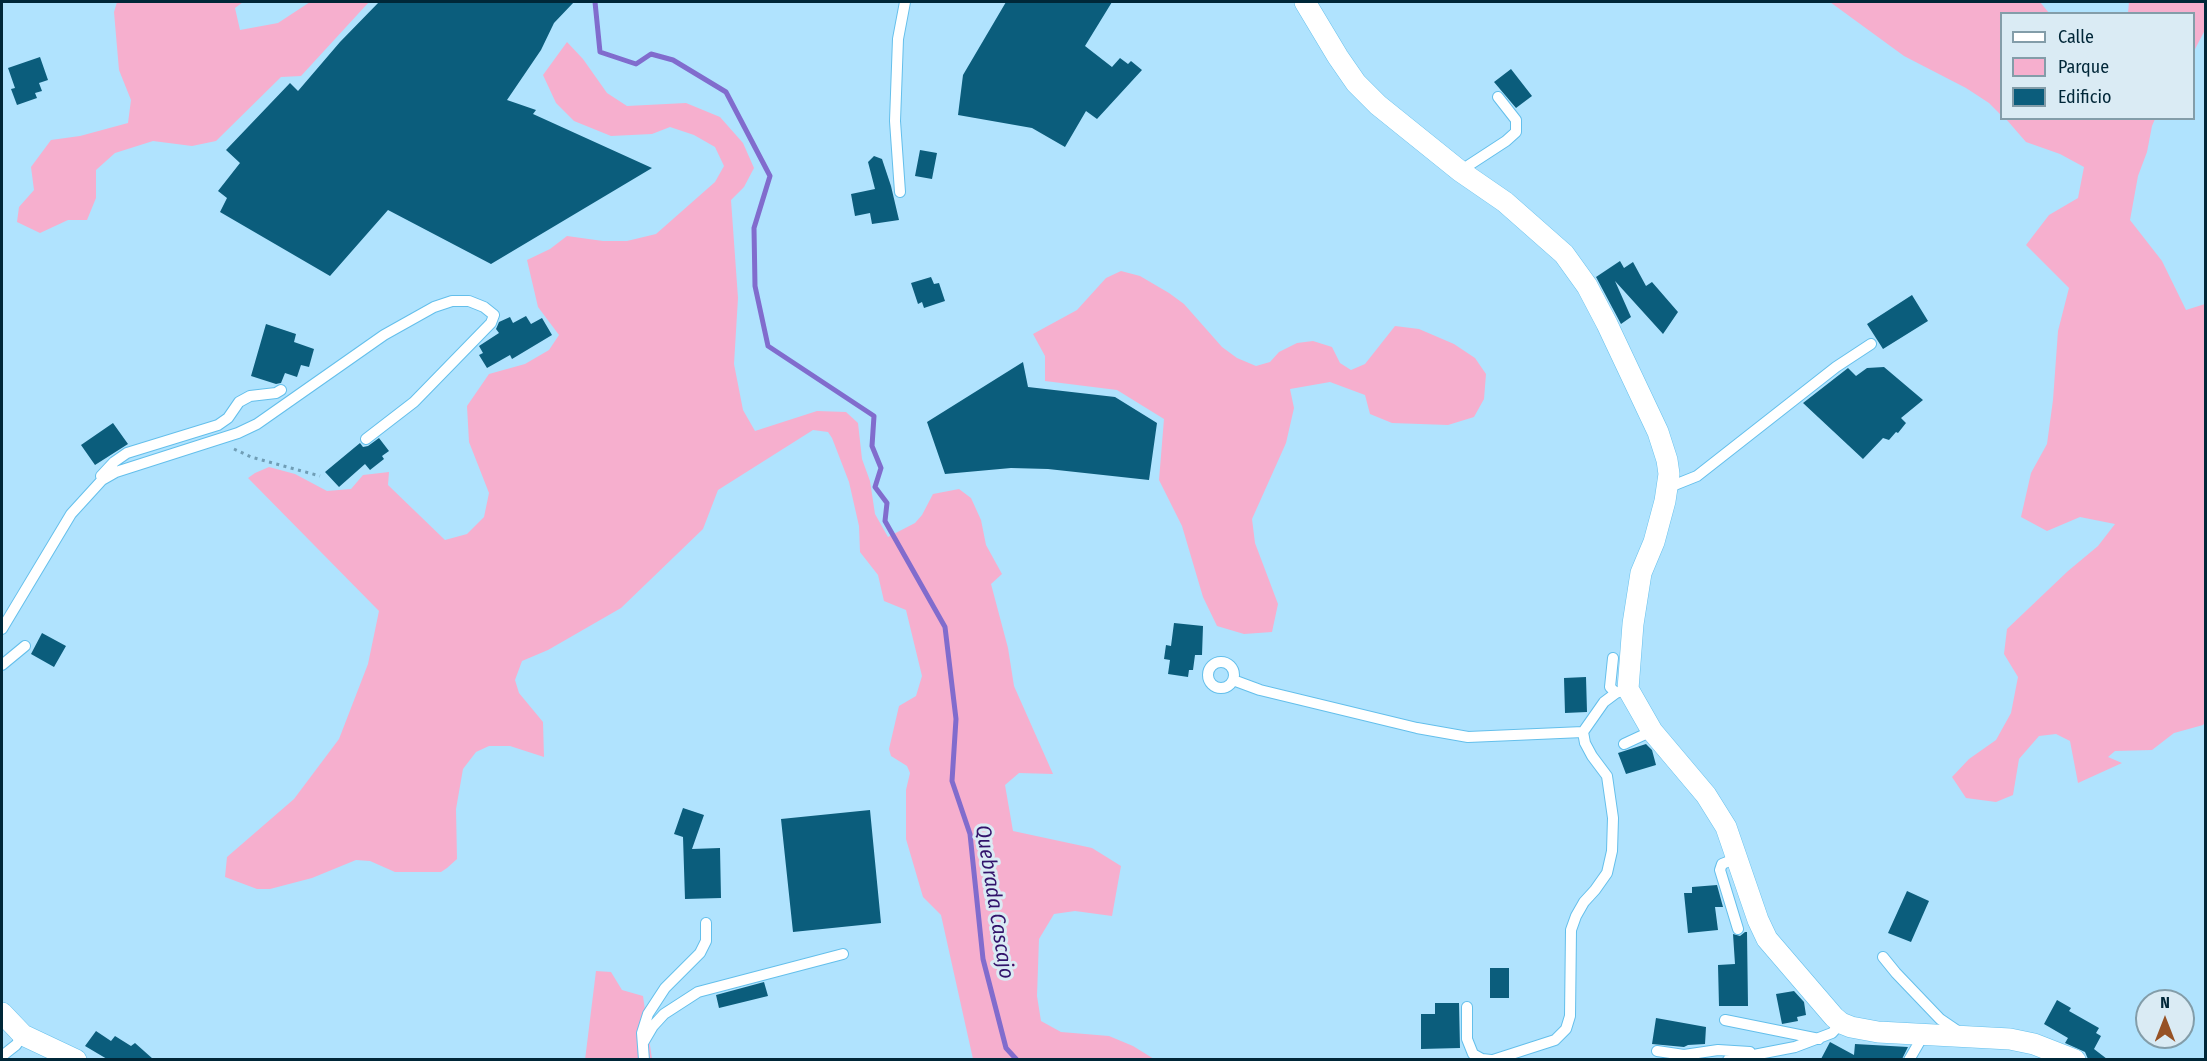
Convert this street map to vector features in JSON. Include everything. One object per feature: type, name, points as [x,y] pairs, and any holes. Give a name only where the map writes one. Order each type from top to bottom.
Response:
[{"type":"street","points":[[1305,2],[1356,83],[1378,105],[1460,171],[1505,202],[1564,254],[1587,286],[1607,324],[1658,432],[1669,474],[1653,542],[1641,573],[1622,691],[1706,795],[1726,827],[1767,939],[1841,1023],[1851,1028],[1878,1032],[2010,1039],[2034,1044],[2075,1059]]},
{"type":"street","points":[[2,1013],[23,1035],[76,1059]]},
{"type":"lane","points":[[900,192],[895,121],[898,39],[904,2]]},
{"type":"lane","points":[[1460,171],[1516,132],[1516,120],[1498,97]]},
{"type":"lane","points":[[88,493],[102,480],[116,472],[216,441],[257,424],[384,335],[434,307],[452,301],[469,301],[484,307],[494,315],[490,323],[414,402],[366,439]]},
{"type":"lane","points":[[1667,488],[1697,476],[1836,367],[1871,344]]},
{"type":"lane","points":[[2,629],[60,532],[114,462],[127,453],[218,425],[228,418],[239,402],[250,396],[276,393],[281,390]]},
{"type":"lane","points":[[2,665],[25,646]]},
{"type":"lane","points":[[1613,658],[1610,687],[1622,691]]},
{"type":"lane","points":[[1233,680],[1260,690],[1417,728],[1468,737],[1583,732]]},
{"type":"lane","points":[[1467,1007],[1467,1039],[1473,1054],[1482,1059],[1492,1059],[1555,1040],[1566,1029],[1570,1016],[1571,930],[1584,902],[1607,873],[1612,851],[1613,818],[1607,776],[1592,756],[1585,743],[1583,732],[1604,702],[1622,691]]},
{"type":"lane","points":[[1624,744],[1652,731]]},
{"type":"lane","points":[[1737,858],[1722,864],[1720,870],[1738,929]]},
{"type":"lane","points":[[644,1059],[642,1034],[648,1014],[665,988],[700,953],[706,941],[706,923]]},
{"type":"lane","points":[[643,1043],[653,1026],[664,1014],[698,992],[843,954]]},
{"type":"lane","points":[[1883,957],[1940,1019],[1964,1036]]},
{"type":"lane","points":[[1725,1020],[1820,1039]]},
{"type":"lane","points":[[1728,1059],[1796,1047],[1832,1033],[1841,1023]]},
{"type":"lane","points":[[1909,1059],[1924,1034]]},
{"type":"lane","points":[[2,1056],[16,1045],[23,1035]]},
{"type":"lane","points":[[1657,1051],[1684,1055],[1718,1050],[1759,1052]]},
{"type":"path","points":[[216,441],[251,457],[320,476]]},
{"type":"green space","points":[[117,2],[243,2],[235,8],[240,30],[278,23],[310,2],[369,2],[301,76],[281,77],[216,141],[192,146],[153,141],[115,153],[96,170],[96,198],[87,220],[68,220],[40,233],[17,222],[19,207],[34,190],[31,167],[51,140],[80,136],[128,123],[131,100],[119,70],[114,12]]},
{"type":"green space","points":[[1830,2],[2040,2],[2048,12],[2000,12],[2000,114],[1989,103],[1966,88],[1904,56]]},
{"type":"green space","points":[[2129,2],[2205,2],[2205,30],[2195,49],[2195,12],[2128,12]]},
{"type":"green space","points":[[567,42],[583,59],[607,93],[627,106],[686,103],[720,117],[743,143],[754,168],[744,187],[731,200],[738,298],[734,364],[743,410],[755,431],[817,411],[846,412],[858,423],[862,459],[870,481],[875,514],[888,537],[915,523],[933,494],[959,489],[971,498],[981,520],[986,545],[1002,574],[991,584],[1008,648],[1014,686],[1053,774],[1019,773],[1005,785],[1013,831],[1092,848],[1121,866],[1112,916],[1075,911],[1054,914],[1039,939],[1037,996],[1041,1021],[1061,1032],[1109,1036],[1133,1046],[1154,1059],[973,1059],[941,915],[923,897],[906,839],[906,790],[910,773],[907,766],[891,756],[889,749],[899,706],[916,696],[922,676],[906,610],[884,601],[878,575],[860,552],[859,526],[849,482],[828,432],[813,430],[718,490],[703,529],[621,608],[548,650],[522,661],[515,680],[519,693],[543,722],[544,757],[510,746],[489,746],[476,752],[463,769],[456,809],[457,859],[447,868],[441,872],[395,872],[370,861],[356,860],[312,878],[270,889],[257,889],[225,877],[227,857],[294,799],[339,739],[368,664],[379,611],[248,478],[269,467],[295,474],[327,491],[351,489],[363,475],[389,472],[388,485],[445,540],[467,534],[484,517],[489,493],[469,442],[467,406],[489,374],[525,364],[549,350],[559,335],[538,307],[527,260],[550,249],[567,236],[603,241],[627,241],[656,234],[715,182],[724,166],[715,147],[694,135],[670,127],[652,134],[611,136],[574,121],[556,103],[543,75]]},
{"type":"green space","points":[[2007,120],[2155,120],[2147,152],[2138,176],[2130,220],[2162,261],[2186,310],[2205,304],[2206,721],[2203,725],[2174,733],[2152,750],[2115,751],[2108,757],[2122,763],[2078,783],[2070,741],[2056,734],[2039,736],[2019,759],[2013,795],[1996,802],[1966,798],[1952,777],[1969,759],[1996,740],[2011,713],[2018,677],[2004,654],[2007,629],[2098,546],[2115,524],[2080,517],[2047,531],[2021,517],[2031,473],[2047,444],[2058,331],[2069,288],[2026,245],[2049,215],[2078,198],[2084,167],[2060,154],[2026,142]]},
{"type":"green space","points":[[1121,271],[1140,276],[1169,293],[1184,304],[1222,347],[1237,358],[1256,366],[1270,362],[1279,352],[1297,343],[1313,341],[1332,347],[1340,363],[1351,370],[1365,364],[1395,326],[1419,329],[1454,344],[1475,358],[1486,374],[1484,399],[1474,417],[1448,425],[1392,423],[1370,414],[1365,395],[1330,382],[1290,389],[1294,408],[1286,443],[1252,519],[1255,543],[1278,604],[1272,632],[1244,634],[1217,626],[1203,597],[1182,526],[1159,480],[1164,419],[1117,390],[1045,381],[1045,356],[1033,334],[1077,310],[1106,278]]},
{"type":"green space","points":[[596,971],[611,972],[622,990],[643,996],[652,1059],[585,1060]]},
{"type":"building","points":[[379,2],[574,2],[554,23],[541,50],[507,100],[536,110],[533,114],[652,168],[491,264],[388,210],[330,276],[220,212],[227,198],[218,191],[240,163],[226,150],[290,83],[298,91],[340,42]]},
{"type":"building","points":[[1006,2],[1112,2],[1085,46],[1112,67],[1120,58],[1128,64],[1131,61],[1142,70],[1097,119],[1086,111],[1065,147],[1032,128],[958,115],[963,75]]},
{"type":"building","points":[[40,57],[48,80],[39,83],[42,91],[35,93],[37,98],[17,105],[11,89],[15,88],[8,68]]},
{"type":"building","points":[[1511,69],[1532,96],[1516,108],[1494,82]]},
{"type":"building","points":[[920,150],[937,153],[932,179],[915,176]]},
{"type":"building","points":[[874,156],[882,159],[899,220],[872,224],[870,213],[855,216],[851,194],[875,189],[868,162]]},
{"type":"building","points":[[1620,261],[1624,268],[1633,262],[1646,286],[1652,282],[1678,312],[1663,334],[1615,281],[1631,317],[1621,324],[1596,277]]},
{"type":"building","points":[[931,277],[934,284],[939,283],[945,301],[924,308],[922,302],[918,304],[911,283]]},
{"type":"building","points":[[1912,295],[1928,321],[1883,349],[1867,324]]},
{"type":"building","points":[[526,316],[531,324],[542,318],[552,335],[512,359],[510,355],[487,368],[479,355],[483,353],[479,346],[499,333],[496,329],[499,322],[510,317],[513,323]]},
{"type":"building","points":[[266,324],[296,334],[294,342],[314,349],[309,367],[301,365],[297,377],[285,373],[281,383],[276,384],[251,376]]},
{"type":"building","points":[[1023,362],[1028,387],[1115,397],[1157,423],[1149,480],[1048,469],[1011,468],[945,474],[927,422]]},
{"type":"building","points":[[1884,367],[1923,400],[1901,418],[1906,423],[1898,433],[1896,432],[1889,440],[1883,438],[1863,459],[1803,403],[1848,368],[1856,376],[1867,368]]},
{"type":"building","points":[[113,423],[128,444],[95,465],[81,445]]},
{"type":"building","points":[[379,438],[389,451],[382,456],[384,459],[370,470],[365,464],[339,487],[325,472],[360,443],[363,447],[368,446]]},
{"type":"building","points":[[1174,623],[1203,626],[1202,655],[1195,655],[1193,670],[1189,670],[1188,677],[1168,674],[1170,660],[1164,659],[1166,645],[1171,646]]},
{"type":"building","points":[[42,633],[66,646],[54,667],[31,654]]},
{"type":"building","points":[[1586,677],[1587,712],[1565,713],[1564,678]]},
{"type":"building","points":[[1646,744],[1652,750],[1656,765],[1626,774],[1618,753]]},
{"type":"building","points":[[683,808],[704,815],[692,849],[720,848],[721,898],[685,899],[683,837],[674,834]]},
{"type":"building","points":[[870,810],[881,923],[793,932],[781,819]]},
{"type":"building","points":[[1717,885],[1723,907],[1715,907],[1718,930],[1688,933],[1684,893],[1692,893],[1692,887]]},
{"type":"building","points":[[1907,891],[1929,901],[1911,942],[1888,933]]},
{"type":"building","points":[[1747,932],[1748,1006],[1719,1006],[1718,965],[1735,964],[1733,934],[1740,936]]},
{"type":"building","points":[[1490,968],[1509,968],[1509,998],[1490,998]]},
{"type":"building","points":[[764,982],[768,996],[719,1008],[716,995]]},
{"type":"building","points":[[1794,991],[1804,1002],[1806,1015],[1797,1017],[1798,1021],[1782,1024],[1776,994]]},
{"type":"building","points":[[2057,1000],[2071,1008],[2069,1011],[2099,1028],[2096,1033],[2101,1036],[2094,1049],[2107,1059],[2088,1059],[2085,1052],[2065,1043],[2068,1038],[2044,1024]]},
{"type":"building","points":[[1435,1003],[1459,1003],[1460,1048],[1421,1049],[1421,1014],[1435,1014]]},
{"type":"building","points":[[1656,1018],[1706,1027],[1705,1044],[1684,1047],[1652,1044]]},
{"type":"building","points":[[96,1031],[111,1041],[115,1036],[131,1046],[135,1043],[153,1059],[107,1059],[85,1046]]},
{"type":"building","points":[[1830,1042],[1854,1055],[1855,1044],[1908,1047],[1902,1059],[1821,1059]]},
{"type":"waterway","name":"Quebrada Cascajo","points":[[595,2],[600,52],[636,64],[651,54],[673,60],[726,92],[770,176],[754,228],[755,286],[768,346],[874,416],[872,446],[881,468],[875,487],[887,503],[885,521],[945,627],[956,719],[952,781],[970,834],[983,959],[1006,1048],[1017,1060]]}]
